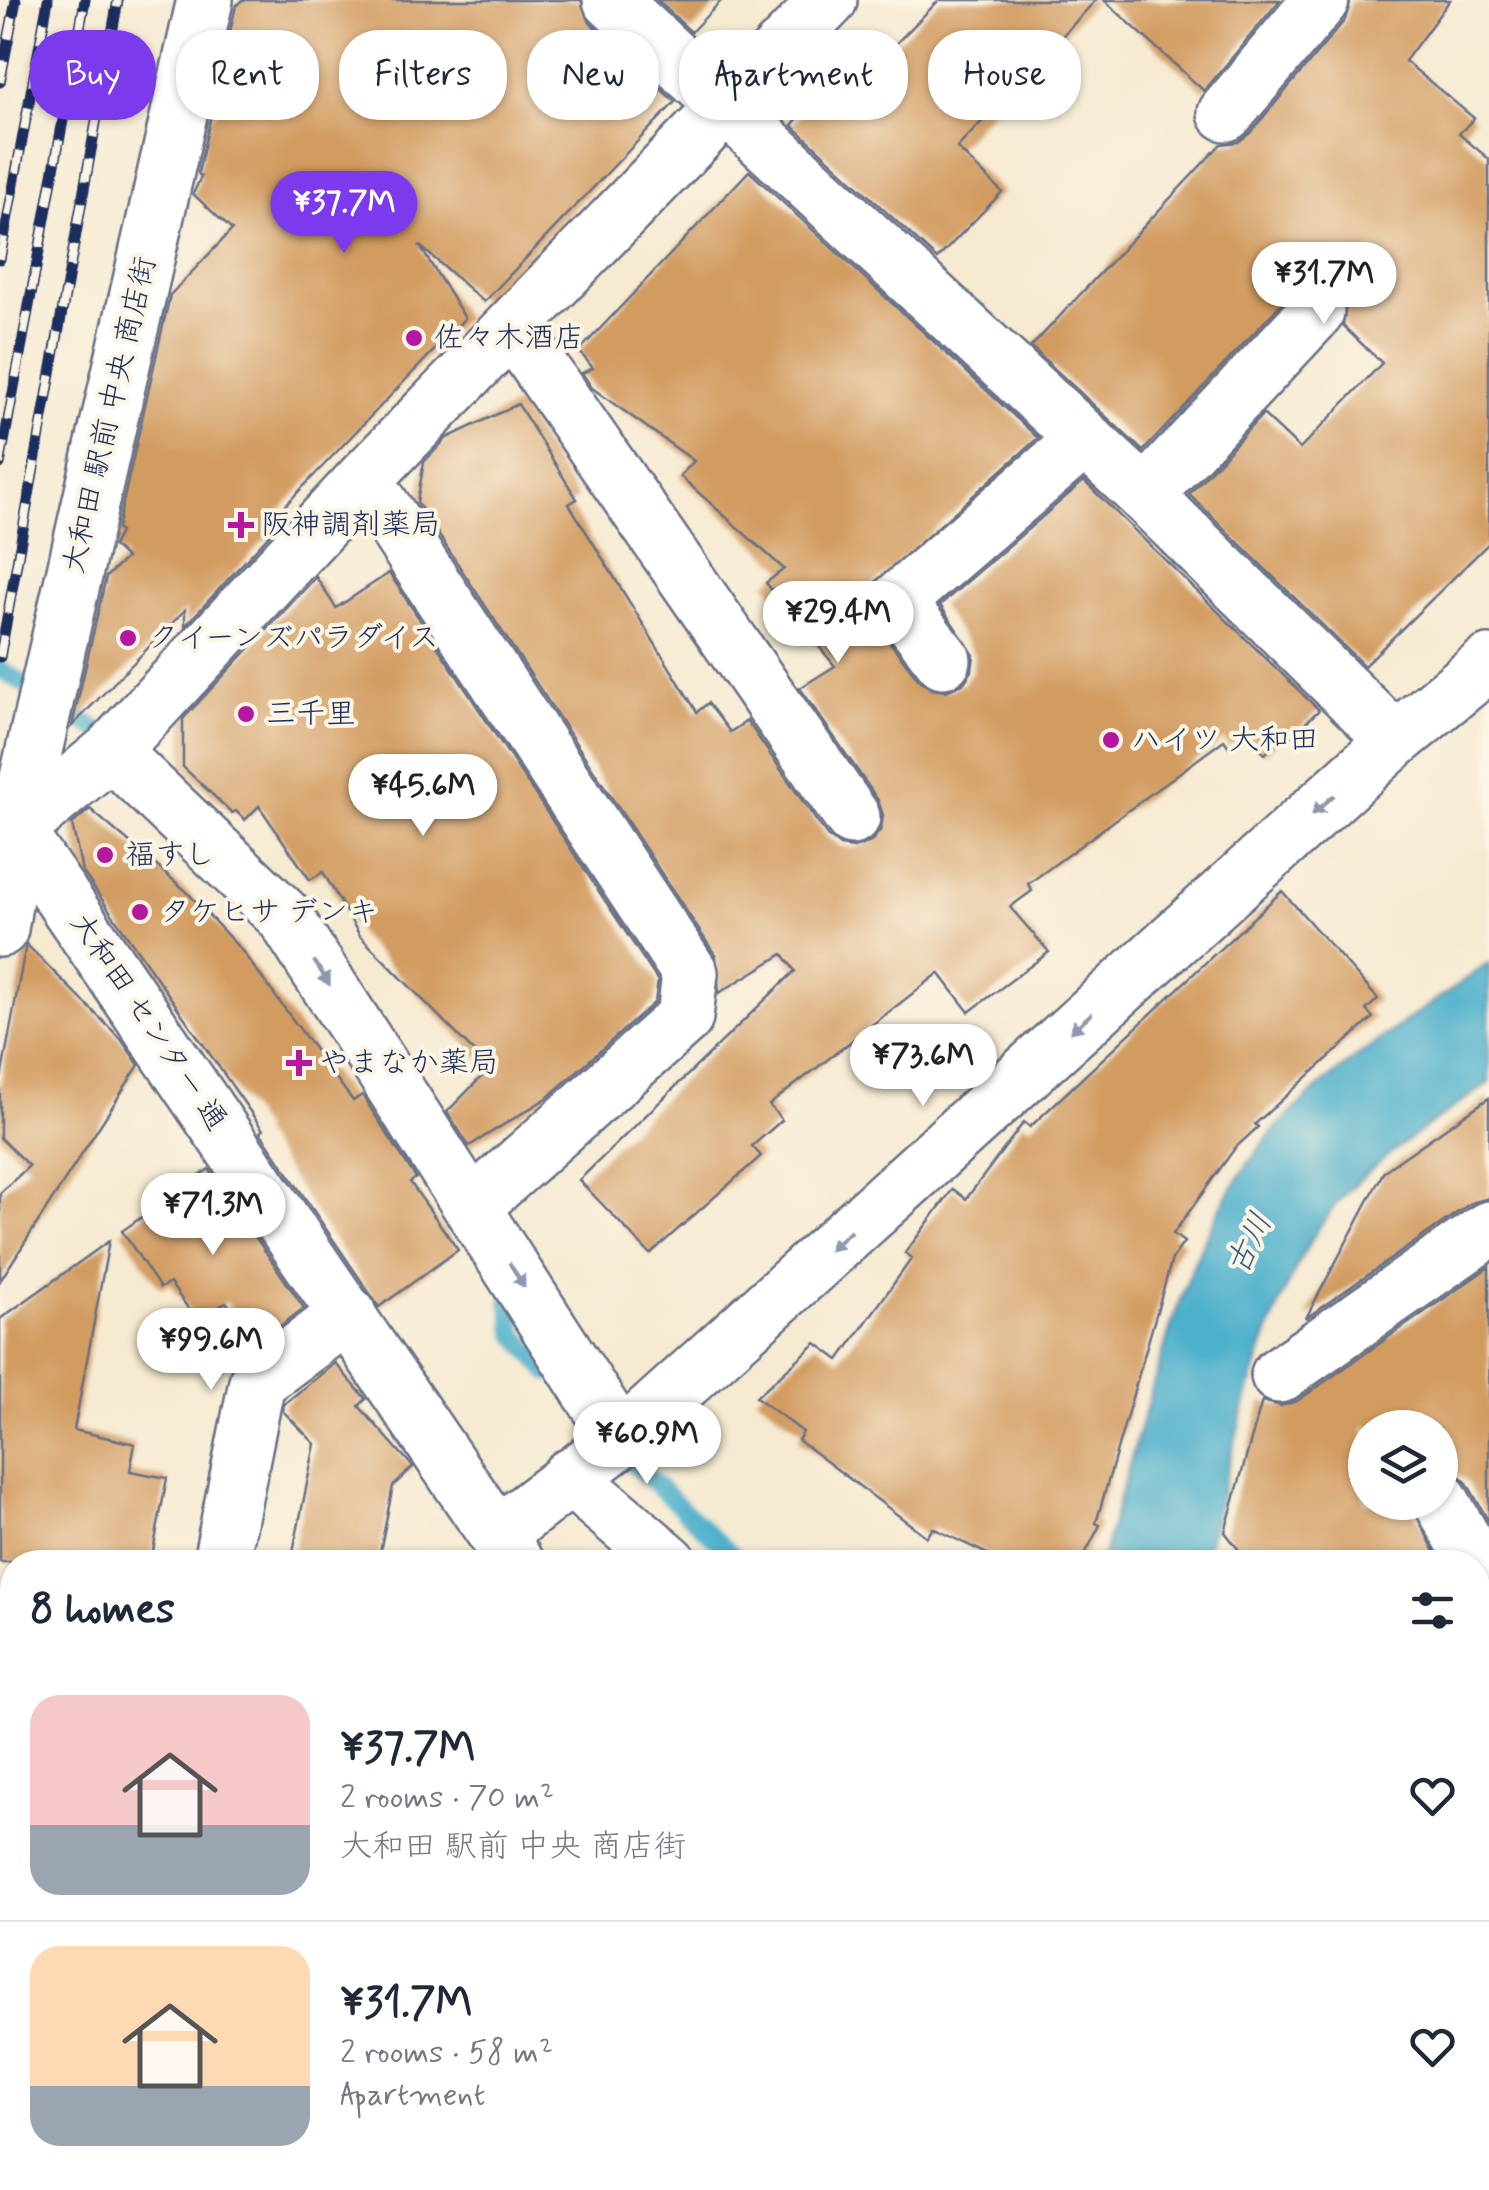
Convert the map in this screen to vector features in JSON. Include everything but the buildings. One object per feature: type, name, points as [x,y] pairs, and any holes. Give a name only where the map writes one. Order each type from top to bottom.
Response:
[{"type":"street","name":"大和田 駅前 中央 商店街","points":[[0,929],[8,822],[205,0]]},
{"type":"street","points":[[611,0],[679,64]]},
{"type":"street","points":[[801,30],[829,0]]},
{"type":"street","points":[[1226,113],[1320,0]]},
{"type":"street","points":[[8,822],[111,751],[364,479],[716,120]]},
{"type":"street","points":[[739,120],[1145,495],[1395,740]]},
{"type":"street","points":[[1145,495],[1316,312]]},
{"type":"street","points":[[512,327],[852,817]]},
{"type":"street","points":[[944,660],[898,601],[1085,439]]},
{"type":"street","points":[[364,479],[690,973],[684,1017],[473,1206]]},
{"type":"street","points":[[507,1548],[569,1477],[621,1438],[1395,740],[1489,662]]},
{"type":"street","points":[[111,751],[284,916],[621,1438]]},
{"type":"street","name":"大和田 センター 通","points":[[8,822],[507,1548]]},
{"type":"street","points":[[1279,1375],[1489,1229]]},
{"type":"street","points":[[223,1550],[257,1382],[348,1314]]},
{"type":"street","points":[[569,1477],[655,1550]]},
{"type":"street","points":[[1452,1520],[1469,1550]]},
{"type":"water","name":"古川","points":[[1489,963],[1489,1083],[1403,1144],[1355,1184],[1325,1219],[1299,1261],[1258,1361],[1206,1550],[1105,1550],[1168,1336],[1213,1223],[1232,1187],[1283,1121],[1356,1057]]},
{"type":"waterway","points":[[0,669],[114,740]]},
{"type":"waterway","points":[[509,1302],[515,1334],[549,1373]]},
{"type":"waterway","points":[[616,1448],[727,1550]]},
{"type":"railway","points":[[0,82],[16,0]]},
{"type":"railway","points":[[0,259],[48,0]]},
{"type":"railway","points":[[0,464],[85,0]]},
{"type":"railway","points":[[0,657],[118,0]]},
{"type":"place","name":"佐々木酒店","points":[[414,338]]},
{"type":"place","name":"阪神調剤薬局","points":[[241,525]]},
{"type":"place","name":"クイーンズパラダイス","points":[[128,638]]},
{"type":"place","name":"三千里","points":[[246,714]]},
{"type":"place","name":"ハイツ 大和田","points":[[1111,740]]},
{"type":"place","name":"福すし","points":[[105,855]]},
{"type":"place","name":"タケヒサ デンキ","points":[[140,912]]},
{"type":"place","name":"やまなか薬局","points":[[299,1063]]}]
